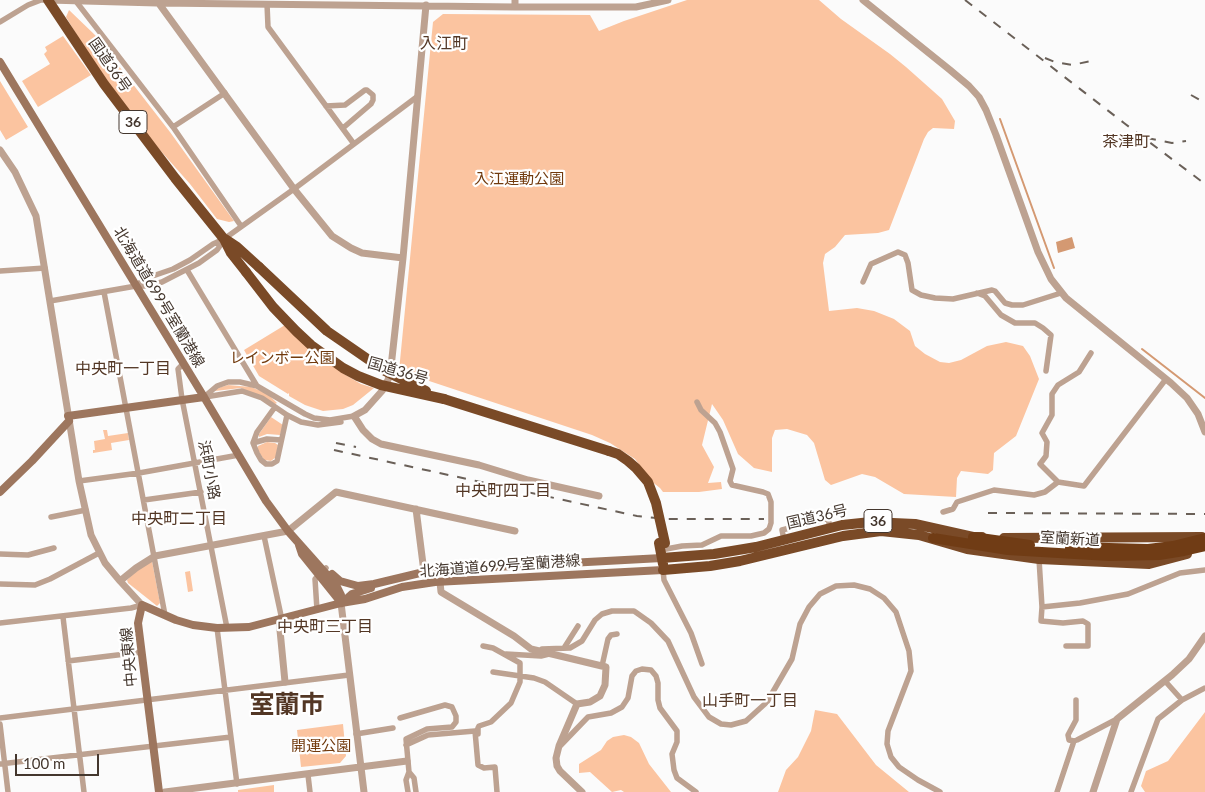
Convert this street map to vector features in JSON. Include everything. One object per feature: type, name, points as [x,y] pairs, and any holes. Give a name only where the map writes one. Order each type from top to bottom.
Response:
[{"type":"highway","name":"国道36号","points":[[48,0],[104,84],[224,239],[246,272],[290,324],[311,345],[343,368],[381,385],[444,399],[618,454],[636,468],[648,482],[656,503],[664,550],[714,554],[784,540],[830,528],[870,522],[900,522],[973,537],[1205,537]]},
{"type":"highway","name":"国道36号","points":[[224,239],[237,247],[327,331],[385,371],[444,399]]},
{"type":"highway","name":"国道36号","points":[[663,570],[740,561],[864,532],[901,532],[933,538],[967,549],[1039,559],[1149,564],[1205,548]]},
{"type":"highway","name":"室蘭新道","points":[[973,537],[1023,548],[1139,557],[1205,548]]},
{"type":"highway","name":"室蘭新道","points":[[933,538],[987,548],[1148,549],[1179,545],[1205,537]]},
{"type":"highway","points":[[663,570],[664,550]]},
{"type":"main road","name":"北海道道699号室蘭港線","points":[[0,62],[266,501],[298,543],[308,548],[341,603]]},
{"type":"main road","points":[[0,492],[32,461],[69,418],[204,397]]},
{"type":"main road","name":"北海道道699号室蘭港線","points":[[323,571],[344,583],[358,586],[424,572],[664,550]]},
{"type":"main road","name":"北海道道699号室蘭港線","points":[[341,603],[364,599],[402,587],[437,582],[663,570]]},
{"type":"main road","name":"北海道道699号室蘭港線","points":[[341,603],[352,594],[371,588],[374,584]]},
{"type":"main road","name":"中央東線","points":[[159,792],[138,623],[142,605],[194,625],[227,628],[249,627],[341,603]]},
{"type":"street","points":[[0,22],[28,5],[41,0],[267,4],[426,5],[515,3],[636,7],[668,0]]},
{"type":"street","points":[[75,0],[173,127],[241,226]]},
{"type":"street","points":[[863,0],[969,86],[979,98],[996,135],[1044,268],[1061,293],[1187,398],[1194,406],[1205,432]]},
{"type":"street","points":[[157,2],[294,189],[332,236],[362,253],[403,258]]},
{"type":"street","points":[[267,4],[268,27],[354,144]]},
{"type":"street","points":[[204,397],[242,391],[262,398],[301,422],[318,425],[343,422],[365,410],[377,398],[388,380],[403,258],[426,5]]},
{"type":"street","points":[[326,106],[345,105],[364,90],[368,90],[374,96],[371,104],[343,128]]},
{"type":"street","points":[[173,127],[225,93]]},
{"type":"street","points":[[136,286],[144,279],[168,271],[190,260],[213,244],[224,239],[418,96]]},
{"type":"street","points":[[0,150],[14,172],[36,216],[79,481],[91,535],[99,553],[120,581],[142,605],[63,617],[0,623]]},
{"type":"street","points":[[50,301],[136,286],[147,286],[187,270],[217,250],[224,239]]},
{"type":"street","points":[[863,282],[871,264],[898,252],[905,255],[908,263],[910,286],[915,293],[935,298],[952,299],[992,290],[1005,302],[1022,305],[1061,293]]},
{"type":"street","points":[[0,271],[45,268]]},
{"type":"street","points":[[187,270],[257,386]]},
{"type":"street","points":[[104,292],[165,615]]},
{"type":"street","points":[[977,293],[985,296],[1001,315],[1015,323],[1035,324],[1047,331],[1050,335],[1046,371]]},
{"type":"street","points":[[1091,353],[1079,372],[1058,385],[1052,394],[1052,415],[1042,433],[1047,442],[1046,456],[1040,464],[1058,482],[1084,486],[1088,484],[1166,379]]},
{"type":"street","name":"浜町小路","points":[[183,364],[178,369],[182,399],[227,628]]},
{"type":"street","points":[[204,397],[213,388],[228,382],[240,382],[257,386],[314,418],[330,420],[354,416]]},
{"type":"street","points":[[664,550],[682,546],[702,545],[721,536],[751,536],[764,533],[769,529],[771,523],[772,502],[768,494],[732,485],[730,481],[734,469],[720,432],[715,423],[701,410],[697,402]]},
{"type":"street","points":[[275,407],[257,432],[253,443],[254,449],[261,460],[269,464],[276,461],[287,415]]},
{"type":"street","points":[[354,416],[363,430],[381,444],[479,465],[528,480],[599,496]]},
{"type":"street","points":[[253,443],[267,439],[281,440]]},
{"type":"street","points":[[79,481],[196,464],[239,455]]},
{"type":"street","points":[[943,512],[952,509],[957,502],[994,490],[1034,496],[1045,492],[1058,482]]},
{"type":"street","points":[[144,500],[201,492]]},
{"type":"street","points":[[120,581],[155,556],[288,531],[336,492],[515,531]]},
{"type":"street","points":[[416,509],[424,572],[437,582],[441,592],[531,648],[606,667],[605,685],[600,696],[590,702],[576,704],[545,682],[534,678],[493,672]]},
{"type":"street","points":[[51,517],[86,510]]},
{"type":"street","points":[[264,536],[280,620],[285,682]]},
{"type":"street","points":[[0,554],[28,555],[54,548]]},
{"type":"street","points":[[0,584],[35,585],[99,553]]},
{"type":"street","points":[[1039,559],[1041,621],[1063,623],[1083,621],[1088,624],[1088,646],[1066,646]]},
{"type":"street","points":[[663,570],[664,580],[691,633],[702,664]]},
{"type":"street","points":[[1042,607],[1080,603],[1128,594],[1180,574],[1205,570]]},
{"type":"street","points":[[317,610],[315,579],[323,571]]},
{"type":"street","points":[[535,649],[570,648],[582,640],[595,620],[602,614],[612,610],[634,611],[651,623],[668,641],[694,697],[710,717],[721,724],[731,725],[746,721],[767,702],[792,659],[800,624],[808,607],[820,594],[836,586],[854,585],[870,589],[884,598],[896,612],[909,652],[910,671],[888,730],[887,744],[891,757],[899,767],[940,792]]},
{"type":"street","points":[[341,603],[364,792]]},
{"type":"street","points":[[63,617],[84,792]]},
{"type":"street","points":[[564,648],[578,626]]},
{"type":"street","points":[[218,628],[236,792]]},
{"type":"street","points":[[602,666],[608,639],[611,635],[615,636]]},
{"type":"street","points":[[1057,792],[1074,741],[1117,719],[1189,659],[1205,636]]},
{"type":"street","points":[[476,740],[479,738],[478,728],[491,722],[510,703],[520,682],[520,663],[483,646]]},
{"type":"street","points":[[1197,649],[1205,649]]},
{"type":"street","points":[[68,661],[142,652]]},
{"type":"street","points":[[504,654],[541,656],[549,654]]},
{"type":"street","points":[[560,746],[588,718],[611,713],[622,707],[628,698],[632,676],[636,671],[642,669],[651,670],[658,682],[660,708],[677,731],[677,742],[672,754],[674,770],[677,778],[696,792]]},
{"type":"street","points":[[0,718],[349,675]]},
{"type":"street","points":[[1164,681],[1182,700]]},
{"type":"street","points":[[1131,792],[1158,719],[1182,700],[1205,688]]},
{"type":"street","points":[[1074,741],[1069,740],[1068,735],[1076,720],[1076,700]]},
{"type":"street","points":[[576,704],[556,758],[557,766],[563,775],[582,792]]},
{"type":"street","points":[[400,718],[445,705],[452,707],[456,716],[456,722],[452,727],[427,729],[406,739],[409,772],[414,778],[416,792]]},
{"type":"street","points":[[1093,792],[1117,719]]},
{"type":"street","points":[[0,724],[2,764],[8,792]]},
{"type":"street","points":[[356,734],[394,728]]},
{"type":"street","points":[[406,745],[428,735],[475,730],[478,765],[484,768],[494,767],[497,792]]},
{"type":"street","points":[[2,764],[231,737]]},
{"type":"street","points":[[165,792],[407,761]]},
{"type":"street","points":[[408,792],[406,780],[409,772]]},
{"type":"street","points":[[308,775],[310,792]]},
{"type":"green space","name":"入江運動公園","points":[[687,0],[819,0],[841,19],[890,54],[942,99],[955,121],[954,129],[933,128],[928,132],[889,230],[878,233],[845,235],[835,247],[825,254],[823,263],[829,311],[857,308],[874,311],[894,319],[910,331],[915,346],[940,362],[949,363],[961,360],[987,346],[1006,342],[1023,346],[1030,356],[1039,379],[1016,436],[994,453],[993,470],[988,474],[961,471],[957,478],[956,497],[904,494],[875,477],[862,474],[831,485],[825,480],[814,443],[807,435],[787,429],[775,430],[772,438],[772,472],[754,468],[738,454],[723,420],[712,404],[702,445],[714,467],[708,483],[721,482],[722,489],[699,492],[663,492],[651,481],[635,459],[610,443],[592,435],[399,371],[433,22],[443,14],[590,15],[599,31]]},
{"type":"green space","points":[[69,10],[95,35],[170,132],[234,221],[229,222],[217,219],[190,184],[152,141],[91,59],[66,17]]},
{"type":"green space","points":[[63,36],[91,75],[38,107],[22,81],[50,64],[44,54],[47,51],[45,47]]},
{"type":"green space","points":[[0,81],[28,127],[6,140],[0,130]]},
{"type":"green space","name":"レインボー公園","points":[[285,325],[344,374],[361,384],[374,388],[353,405],[343,409],[323,411],[305,405],[289,396],[289,393],[259,376],[244,350]]},
{"type":"green space","points":[[228,385],[251,387],[270,396],[277,403],[275,404],[241,388],[215,391],[215,389]]},
{"type":"green space","points":[[271,417],[283,425],[280,435],[267,434],[259,437],[259,434]]},
{"type":"green space","points":[[103,430],[107,430],[108,436],[128,433],[129,440],[111,443],[112,450],[93,453],[93,450],[95,450],[94,441],[105,439]]},
{"type":"green space","points":[[267,442],[278,445],[276,457],[271,461],[264,460],[257,449],[258,446]]},
{"type":"green space","points":[[152,561],[160,603],[157,606],[128,583],[127,580],[143,565]]},
{"type":"green space","points":[[190,571],[193,591],[188,592],[185,572]]},
{"type":"green space","points":[[815,710],[837,714],[876,765],[909,792],[778,792],[786,770],[798,757],[811,731]]},
{"type":"green space","points":[[1205,712],[1205,792],[1145,792],[1141,786],[1146,771],[1168,761]]},
{"type":"green space","name":"開運公園","points":[[343,724],[346,756],[340,763],[301,767],[297,730]]},
{"type":"green space","points":[[624,735],[631,737],[639,743],[649,764],[671,792],[624,792],[621,790],[612,792],[590,772],[579,773],[579,764],[601,750],[607,741],[613,737]]},
{"type":"green space","points":[[274,785],[274,792],[238,792],[238,790]]},
{"type":"shaded area","points":[[1072,237],[1075,248],[1058,253],[1056,242]]},
{"type":"waterway","points":[[1000,119],[1054,268]]},
{"type":"waterway","points":[[1142,349],[1205,398]]},
{"type":"railway","points":[[965,0],[1205,184]]},
{"type":"railway","points":[[1045,58],[1072,65],[1091,61]]},
{"type":"railway","points":[[1191,95],[1205,103]]},
{"type":"railway","points":[[1147,138],[1172,143],[1186,141]]},
{"type":"railway","points":[[336,443],[356,447]]},
{"type":"railway","points":[[334,450],[637,516],[666,519],[764,519]]},
{"type":"railway","points":[[988,513],[1205,514]]},
{"type":"district","name":"入江町","points":[[444,44]]},
{"type":"district","name":"茶津町","points":[[1126,142]]},
{"type":"district","name":"中央町一丁目","points":[[123,369]]},
{"type":"district","name":"中央町四丁目","points":[[503,491]]},
{"type":"district","name":"中央町二丁目","points":[[179,519]]},
{"type":"district","name":"中央町三丁目","points":[[325,627]]},
{"type":"district","name":"山手町一丁目","points":[[750,701]]},
{"type":"district","name":"室蘭市","points":[[287,705]]}]
